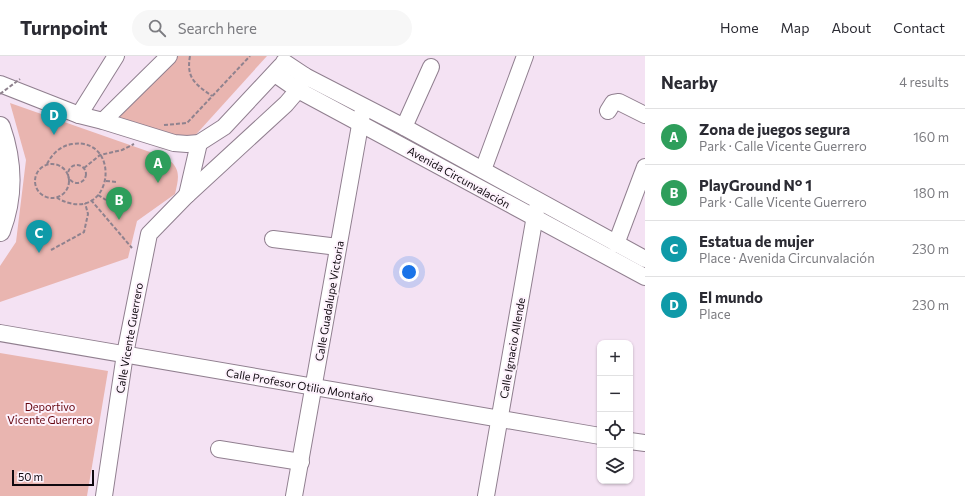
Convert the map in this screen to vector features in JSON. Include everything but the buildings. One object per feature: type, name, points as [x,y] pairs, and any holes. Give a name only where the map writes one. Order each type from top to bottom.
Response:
[{"type":"main road","points":[[0,128],[9,160],[9,186],[8,203],[0,231]]},
{"type":"street","points":[[79,115],[116,56]]},
{"type":"street","points":[[103,121],[169,56]]},
{"type":"street","points":[[483,170],[525,56]]},
{"type":"street","points":[[0,84],[79,115],[174,143],[199,143],[224,127],[283,64]]},
{"type":"street","name":"Avenida Circunvalación","points":[[283,64],[404,127],[645,259]]},
{"type":"street","name":"Avenida Circunvalación","points":[[283,64],[298,90],[645,277]]},
{"type":"street","points":[[404,127],[431,67]]},
{"type":"street","name":"Calle Vicente Guerrero","points":[[104,496],[125,354],[149,234],[187,195],[286,104],[298,90],[305,76]]},
{"type":"street","points":[[608,111],[616,102],[645,115]]},
{"type":"street","name":"Calle Guadalupe Victoria","points":[[294,496],[363,106]]},
{"type":"street","points":[[187,195],[199,143]]},
{"type":"street","points":[[443,168],[449,152]]},
{"type":"street","points":[[616,244],[645,167]]},
{"type":"street","name":"Calle Ignacio Allende","points":[[486,496],[537,200]]},
{"type":"street","points":[[273,239],[338,247]]},
{"type":"street","name":"Calle Profesor Otilio Montaño","points":[[0,333],[597,436]]},
{"type":"street","points":[[633,441],[645,443]]},
{"type":"street","points":[[219,449],[301,462]]},
{"type":"path","points":[[190,56],[188,68],[193,81],[212,96]]},
{"type":"path","points":[[160,126],[187,122],[250,56]]},
{"type":"path","points":[[0,94],[20,79]]},
{"type":"path","points":[[84,168],[100,155],[122,150],[137,140]]},
{"type":"path","points":[[74,144],[91,147],[100,155],[106,165],[106,181],[98,195],[85,203],[73,204],[57,198],[49,198],[43,196],[36,188],[35,178],[37,172],[47,164],[57,150],[74,144]]},
{"type":"path","points":[[47,164],[57,165],[67,173],[69,179],[68,188],[57,198]]},
{"type":"path","points":[[67,173],[70,167],[76,164],[84,168],[86,174],[81,182],[75,183],[69,179]]},
{"type":"path","points":[[106,181],[117,182]]},
{"type":"path","points":[[98,195],[106,200]]},
{"type":"path","points":[[91,200],[143,262]]},
{"type":"path","points":[[51,250],[84,232],[88,214],[85,203]]},
{"type":"green space","points":[[175,56],[267,56],[191,140],[150,130],[115,115]]},
{"type":"green space","points":[[10,103],[167,158],[175,166],[178,178],[175,194],[137,221],[128,258],[0,302],[0,266],[16,242],[26,160]]},
{"type":"green space","name":"Deportivo Vicente Guerrero","points":[[0,353],[108,371],[87,496],[0,496]]},
{"type":"place","name":"El mundo","points":[[54,135]]},
{"type":"place","name":"Zona de juegos segura","points":[[158,183]]},
{"type":"place","name":"PlayGround N° 1","points":[[119,220]]},
{"type":"place","name":"Estatua de mujer","points":[[39,253]]}]
